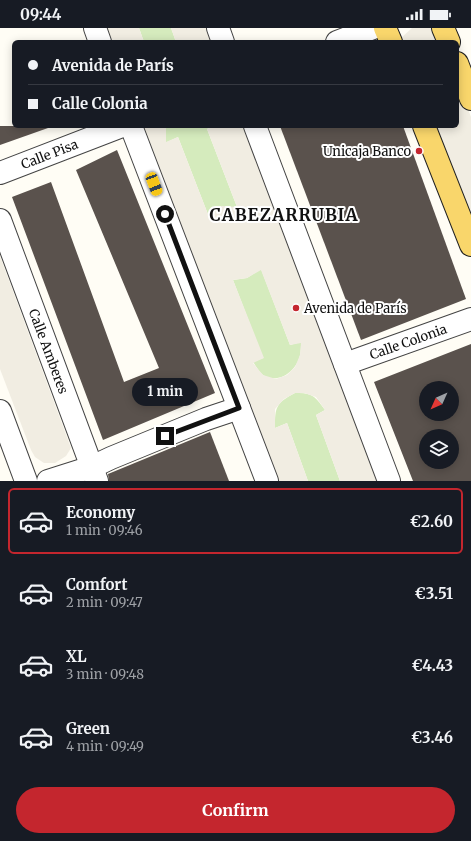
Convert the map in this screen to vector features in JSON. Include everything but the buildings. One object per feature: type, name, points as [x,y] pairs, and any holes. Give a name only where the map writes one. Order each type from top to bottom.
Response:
[{"type":"main road","points":[[385,28],[390,40]]},
{"type":"main road","points":[[444,28],[448,40]]},
{"type":"main road","points":[[459,68],[471,99]]},
{"type":"main road","points":[[425,128],[471,245]]},
{"type":"street","points":[[95,28],[99,40]]},
{"type":"street","points":[[218,28],[222,40]]},
{"type":"street","points":[[342,40],[373,28]]},
{"type":"street","name":"Calle Pisa","points":[[0,173],[117,128]]},
{"type":"street","points":[[132,128],[267,481]]},
{"type":"street","points":[[256,128],[389,481]]},
{"type":"street","name":"Calle Amberes","points":[[0,220],[95,474]]},
{"type":"street","name":"Calle Colonia","points":[[345,364],[471,319]]},
{"type":"street","points":[[48,481],[95,474],[110,458],[199,422],[239,408]]},
{"type":"street","points":[[0,411],[26,481]]},
{"type":"green space","points":[[139,28],[171,28],[175,40],[143,40]]},
{"type":"green space","points":[[166,128],[209,128],[207,129],[237,207],[209,217],[178,137],[165,143]]},
{"type":"green space","points":[[261,269],[290,345],[301,342],[300,355],[295,366],[286,375],[275,378],[269,378],[263,375],[253,362],[263,358],[233,280],[247,278]]},
{"type":"green space","points":[[295,393],[306,393],[313,396],[325,410],[316,415],[340,481],[308,481],[287,423],[275,428],[275,415],[278,406]]},
{"type":"shaded area","points":[[106,28],[139,28],[143,40],[110,40]]},
{"type":"shaded area","points":[[171,28],[208,28],[213,40],[175,40]]},
{"type":"shaded area","points":[[412,28],[437,28],[441,40],[400,40]]},
{"type":"shaded area","points":[[459,86],[471,117],[471,229],[432,128],[459,128]]},
{"type":"shaded area","name":"Avenida de París","points":[[144,128],[166,128],[166,142],[178,137],[209,217],[222,206],[237,207],[207,129],[247,128],[380,481],[340,481],[316,415],[325,410],[316,397],[304,393],[295,393],[284,399],[275,409],[275,428],[287,423],[308,481],[275,481]],"holes":[[[261,270],[290,345],[301,343],[300,355],[295,367],[287,375],[276,379],[263,375],[253,363],[264,358],[233,280],[247,278]]]},
{"type":"shaded area","points":[[0,256],[71,448],[66,456],[55,463],[44,463],[35,457],[0,369]]},
{"type":"place","name":"Unicaja Banco","points":[[419,151]]},
{"type":"place","name":"Avenida de París","points":[[296,308]]},
{"type":"district","name":"CABEZARRUBIA","points":[[284,215]]},
{"type":"route","points":[[165,214],[239,408],[206,419],[165,436]]}]
